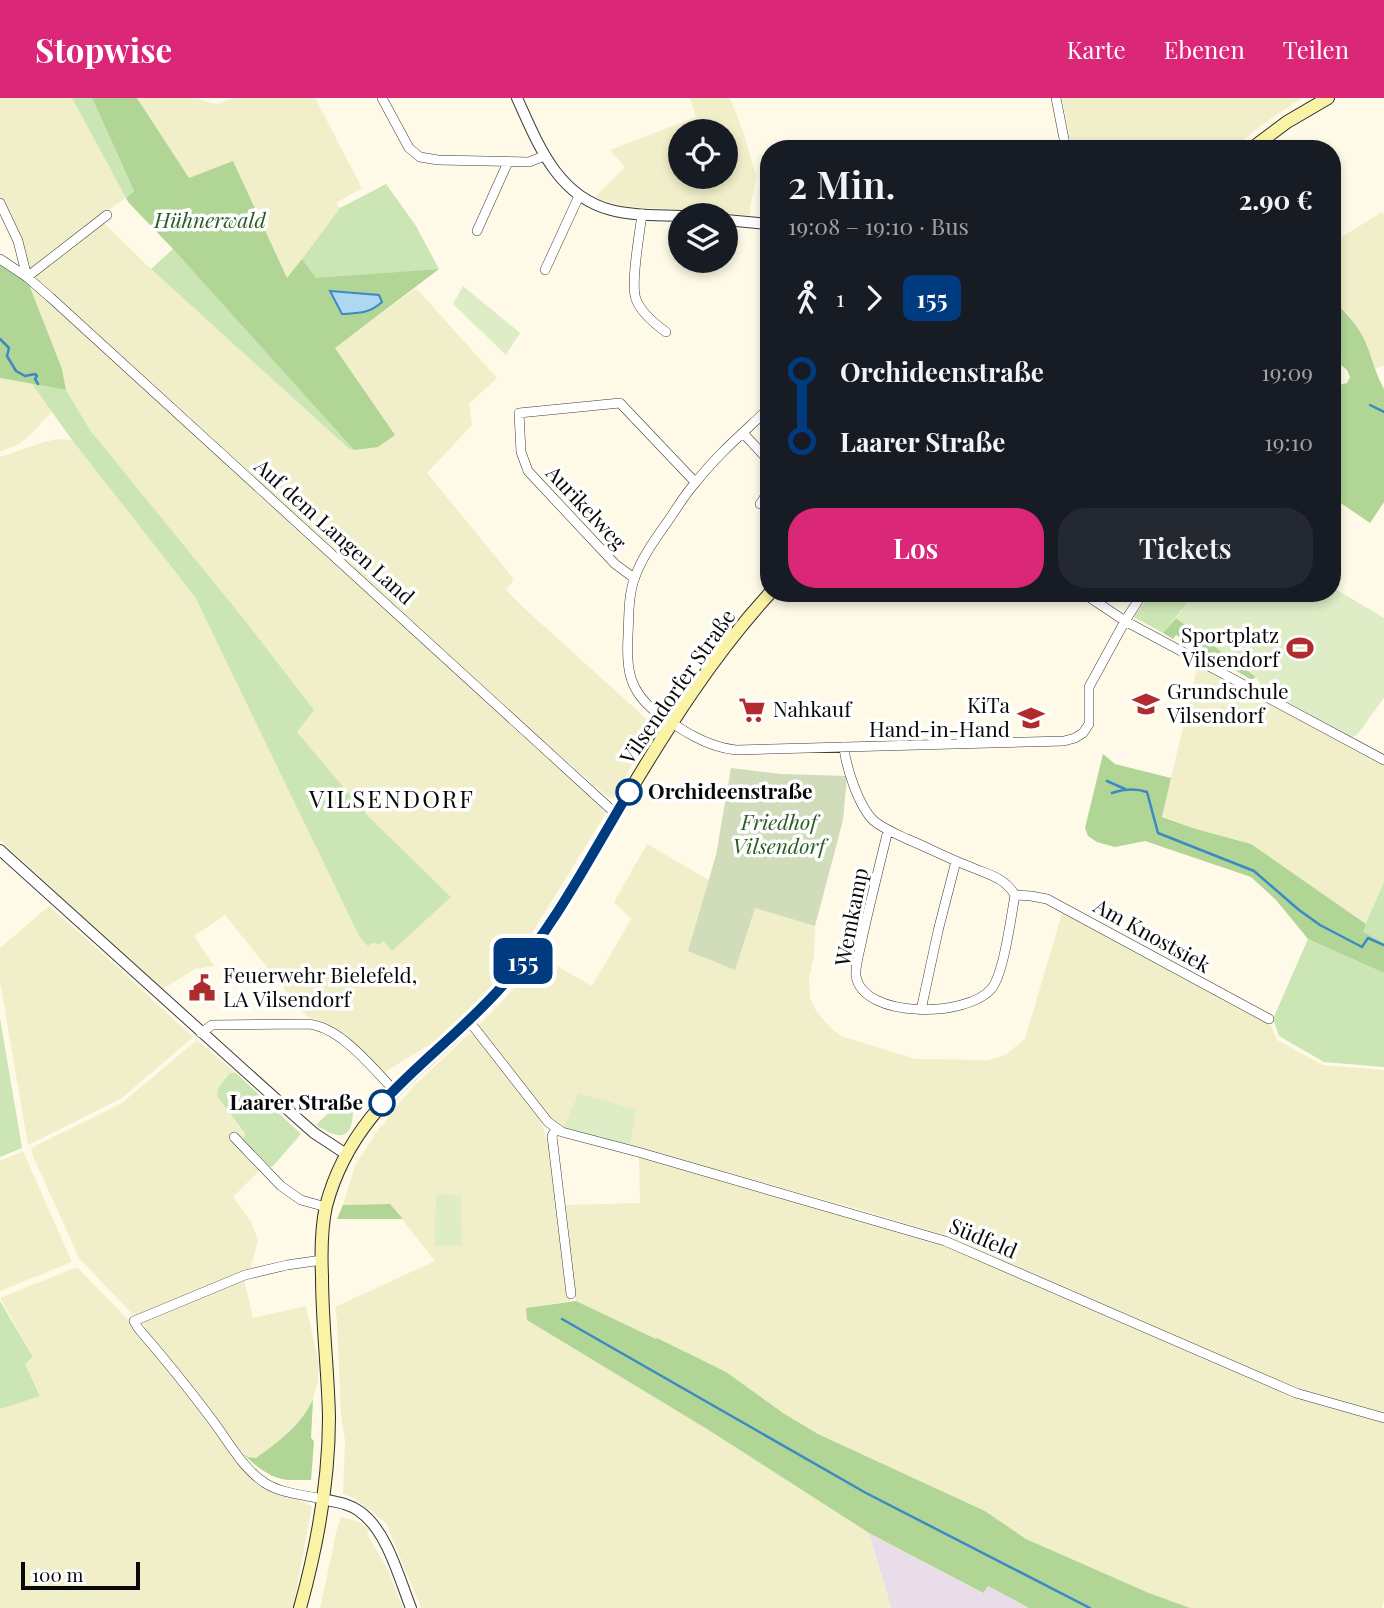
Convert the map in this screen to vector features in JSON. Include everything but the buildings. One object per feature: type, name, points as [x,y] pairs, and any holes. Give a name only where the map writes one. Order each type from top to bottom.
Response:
[{"type":"main road","points":[[1263,140],[1328,98]]},
{"type":"main road","name":"Vilsendorfer Straße","points":[[300,1608],[314,1550],[327,1457],[329,1414],[321,1260],[323,1230],[326,1207],[346,1154],[394,1090],[469,1021],[506,982],[541,937],[672,723],[731,639],[762,602]]},
{"type":"street","points":[[382,98],[409,148],[420,157],[438,160],[529,162],[544,156]]},
{"type":"street","points":[[517,98],[544,156],[555,173],[579,196],[612,210],[668,215]]},
{"type":"street","points":[[1056,98],[1064,140]]},
{"type":"street","points":[[477,231],[508,162]]},
{"type":"street","points":[[545,270],[579,196]]},
{"type":"street","points":[[0,203],[18,242],[27,277],[107,215]]},
{"type":"street","points":[[642,214],[634,294],[640,307],[666,332]]},
{"type":"street","points":[[738,221],[760,224]]},
{"type":"street","name":"Auf dem Langen Land","points":[[0,259],[27,277],[616,814]]},
{"type":"street","name":"Aurikelweg","points":[[634,578],[615,564],[528,471],[521,452],[519,413],[620,403],[695,482]]},
{"type":"street","points":[[760,417],[695,482],[646,553],[634,578],[628,640],[629,675],[633,687],[641,699],[656,712],[709,743],[726,749],[1063,741],[1075,738],[1083,733],[1088,724],[1089,687],[1137,602]]},
{"type":"street","points":[[743,433],[760,451]]},
{"type":"street","points":[[1096,602],[1125,621],[1384,760]]},
{"type":"street","points":[[844,747],[852,777],[866,811],[875,822],[1002,880],[1015,895]]},
{"type":"street","name":"Wemkamp","points":[[888,830],[867,914],[856,973],[858,983],[876,999],[892,1005],[936,1010],[951,1008],[981,997],[991,989],[996,980],[1015,895]]},
{"type":"street","points":[[1,856],[306,1126],[346,1154]]},
{"type":"street","points":[[921,1010],[937,931],[956,861]]},
{"type":"street","name":"Am Knostsiek","points":[[1015,895],[1047,899],[1269,1019]]},
{"type":"street","points":[[469,1021],[556,1129],[552,1136],[571,1294]]},
{"type":"street","points":[[201,1033],[212,1024],[319,1026],[345,1042],[394,1090]]},
{"type":"street","name":"Südfeld","points":[[556,1129],[945,1241],[1296,1393],[1384,1418]]},
{"type":"street","points":[[233,1137],[281,1186],[300,1199],[326,1207]]},
{"type":"street","points":[[321,1260],[245,1275],[134,1321],[193,1394],[248,1469],[260,1480],[277,1488],[350,1506],[373,1524],[393,1563],[411,1608]]},
{"type":"shaded area","points":[[0,98],[72,98],[126,198],[98,217],[151,269],[348,448],[395,435],[335,348],[416,288],[497,378],[469,404],[472,425],[427,473],[514,579],[506,590],[650,722],[647,737],[614,798],[608,797],[522,722],[27,271],[0,199]]},
{"type":"shaded area","points":[[137,98],[197,98],[219,104],[233,98],[315,98],[362,188],[336,203],[340,208],[287,279],[233,162],[189,178]]},
{"type":"shaded area","points":[[690,98],[730,98],[743,131],[756,176],[749,216],[738,215],[738,203],[668,203],[668,209],[630,207],[595,197],[625,167],[610,150],[668,128],[668,189],[738,189],[738,119],[691,119],[696,117]]},
{"type":"shaded area","points":[[1062,98],[1302,98],[1243,140],[1070,140]]},
{"type":"shaded area","points":[[1382,212],[1384,215],[1384,365],[1375,369],[1366,342],[1349,315],[1341,308],[1341,237]]},
{"type":"shaded area","points":[[28,282],[606,813],[524,946],[488,991],[437,1040],[385,1072],[333,1028],[307,1017],[225,915],[194,936],[214,966],[195,969],[161,990],[0,840],[0,457],[44,442],[72,440],[195,597],[360,938],[368,946],[383,941],[392,950],[451,897],[367,815],[297,732],[313,709],[243,618],[90,430],[66,390],[62,369]]},
{"type":"shaded area","points":[[0,378],[32,384],[52,412],[19,444],[0,452]]},
{"type":"shaded area","points":[[1198,664],[1384,764],[1384,882],[1366,924],[1251,844],[1196,829],[1162,816]]},
{"type":"shaded area","points":[[647,844],[709,880],[688,952],[755,907],[815,926],[814,956],[809,978],[810,997],[816,1011],[841,1036],[915,1059],[988,1060],[1005,1055],[1025,1039],[1063,910],[1271,1025],[1277,1040],[1323,1065],[1384,1070],[1384,1414],[1284,1383],[944,1235],[630,1146],[637,1111],[563,1128],[546,1114],[478,1026],[511,992],[539,956],[592,986],[631,919],[614,902]]},
{"type":"shaded area","points":[[49,906],[193,1037],[122,1098],[28,1145],[0,982],[0,948]]},
{"type":"shaded area","points":[[470,1033],[479,1040],[537,1115],[550,1151],[567,1291],[571,1301],[526,1308],[869,1533],[891,1608],[421,1608],[386,1523],[354,1498],[343,1494],[345,1440],[341,1415],[335,1307],[435,1261],[390,1204],[343,1205],[355,1166],[381,1125],[383,1126],[388,1116],[416,1084]]},
{"type":"shaded area","points":[[197,1040],[236,1073],[230,1073],[217,1096],[245,1135],[242,1143],[260,1170],[233,1197],[251,1222],[258,1240],[250,1271],[135,1317],[79,1258],[31,1148],[122,1103]]},
{"type":"shaded area","points":[[23,1151],[72,1262],[0,1291],[0,1161]]},
{"type":"shaded area","points":[[639,1157],[950,1248],[1281,1391],[1384,1423],[1382,1608],[1190,1608],[1149,1593],[1026,1539],[985,1511],[818,1434],[657,1338],[656,1340],[576,1301],[565,1205],[640,1203]]},
{"type":"shaded area","points":[[78,1268],[137,1329],[252,1479],[312,1506],[293,1608],[0,1608],[0,1409],[40,1395],[25,1364],[33,1357],[0,1298]]},
{"type":"shaded area","points":[[244,1279],[253,1318],[306,1306],[319,1364],[318,1381],[307,1412],[290,1432],[253,1459],[242,1453],[173,1362],[148,1335],[143,1321]]},
{"type":"shaded area","points":[[341,1517],[360,1522],[369,1530],[367,1534],[387,1568],[403,1608],[320,1608]]},
{"type":"shaded area","points":[[869,1533],[982,1593],[988,1586],[1029,1608],[891,1608]]},
{"type":"green space","points":[[72,98],[92,98],[134,191],[126,198]]},
{"type":"green space","name":"Hühnerwald","points":[[92,98],[137,98],[189,178],[233,161],[287,278],[302,259],[316,278],[439,269],[335,348],[395,435],[378,447],[354,450],[129,203],[126,198],[134,191]]},
{"type":"green space","points":[[386,184],[416,226],[439,269],[316,279],[302,259],[340,208]]},
{"type":"green space","points":[[173,249],[354,450],[348,448],[151,269]]},
{"type":"green space","points":[[0,265],[28,282],[62,369],[66,390],[0,378]]},
{"type":"green space","points":[[463,286],[520,333],[506,355],[453,304]]},
{"type":"green space","points":[[1341,308],[1366,343],[1384,389],[1384,502],[1370,523],[1341,503],[1341,385],[1347,383],[1350,377],[1341,365]]},
{"type":"green space","points":[[32,384],[66,390],[90,430],[314,710],[297,732],[367,815],[451,897],[392,951],[383,941],[368,946],[360,938],[195,597],[72,440]]},
{"type":"green space","name":"Sportplatz Vilsendorf","points":[[1341,592],[1384,618],[1384,698],[1357,735],[1352,737],[1262,688],[1256,677],[1176,618],[1188,602],[1341,602]]},
{"type":"green space","points":[[1145,602],[1188,602],[1163,633],[1134,617]]},
{"type":"green space","points":[[1176,618],[1256,677],[1250,679],[1176,635],[1173,639],[1163,633]]},
{"type":"green space","points":[[1103,754],[1115,764],[1171,778],[1162,817],[1251,844],[1366,924],[1363,932],[1384,943],[1384,973],[1308,939],[1276,900],[1251,877],[1145,841],[1115,847],[1097,842],[1088,836],[1085,828]]},
{"type":"green space","name":"Friedhof Vilsendorf","points":[[731,768],[781,774],[847,776],[843,820],[815,926],[755,908],[735,970],[688,951],[716,855]]},
{"type":"green space","points":[[1384,882],[1384,943],[1362,932]]},
{"type":"green space","points":[[1308,939],[1384,973],[1384,1067],[1324,1062],[1279,1036],[1273,1019]]},
{"type":"green space","points":[[0,1018],[22,1148],[0,1157]]},
{"type":"green space","points":[[230,1073],[236,1073],[301,1134],[273,1166],[267,1168],[242,1143],[245,1134],[217,1096],[218,1088]]},
{"type":"green space","points":[[579,1093],[637,1110],[630,1146],[563,1128]]},
{"type":"green space","points":[[344,1098],[348,1104],[353,1101],[352,1121],[347,1133],[335,1135],[316,1125]]},
{"type":"green space","points":[[436,1194],[461,1195],[462,1246],[435,1246]]},
{"type":"green space","points":[[390,1204],[403,1219],[337,1219],[343,1205]]},
{"type":"green space","points":[[0,1301],[33,1357],[25,1364],[40,1396],[0,1409]]},
{"type":"green space","points":[[576,1301],[726,1372],[783,1413],[818,1434],[985,1511],[1026,1539],[1190,1608],[1029,1608],[988,1586],[983,1593],[869,1533],[707,1429],[527,1320],[526,1308]]},
{"type":"green space","points":[[313,1399],[311,1480],[278,1478],[259,1468],[242,1453],[256,1458],[296,1425]]},
{"type":"water","points":[[330,291],[379,295],[382,302],[368,311],[342,314]]},
{"type":"waterway","points":[[0,339],[9,348],[7,356],[16,371],[25,376],[35,374],[38,384]]},
{"type":"waterway","points":[[1370,405],[1384,412]]},
{"type":"waterway","points":[[1107,781],[1125,789]]},
{"type":"waterway","points":[[1112,793],[1130,790],[1147,792],[1158,833],[1254,871],[1320,925],[1362,947],[1368,938],[1384,945]]},
{"type":"waterway","points":[[562,1319],[866,1493],[1090,1608]]},
{"type":"bus line","name":"155","points":[[382,1103],[484,1006],[529,954],[561,907],[629,792]]},
{"type":"place","name":"Sportplatz Vilsendorf","points":[[1300,648]]},
{"type":"place","name":"Grundschule Vilsendorf","points":[[1146,704]]},
{"type":"place","name":"Nahkauf","points":[[752,710]]},
{"type":"place","name":"KiTa Hand-in-Hand","points":[[1031,718]]},
{"type":"place","name":"Orchideenstraße","points":[[629,792]]},
{"type":"place","name":"Feuerwehr Bielefeld, LA Vilsendorf","points":[[202,988]]},
{"type":"place","name":"Laarer Straße","points":[[382,1103]]},
{"type":"district","name":"VILSENDORF","points":[[392,800]]}]
